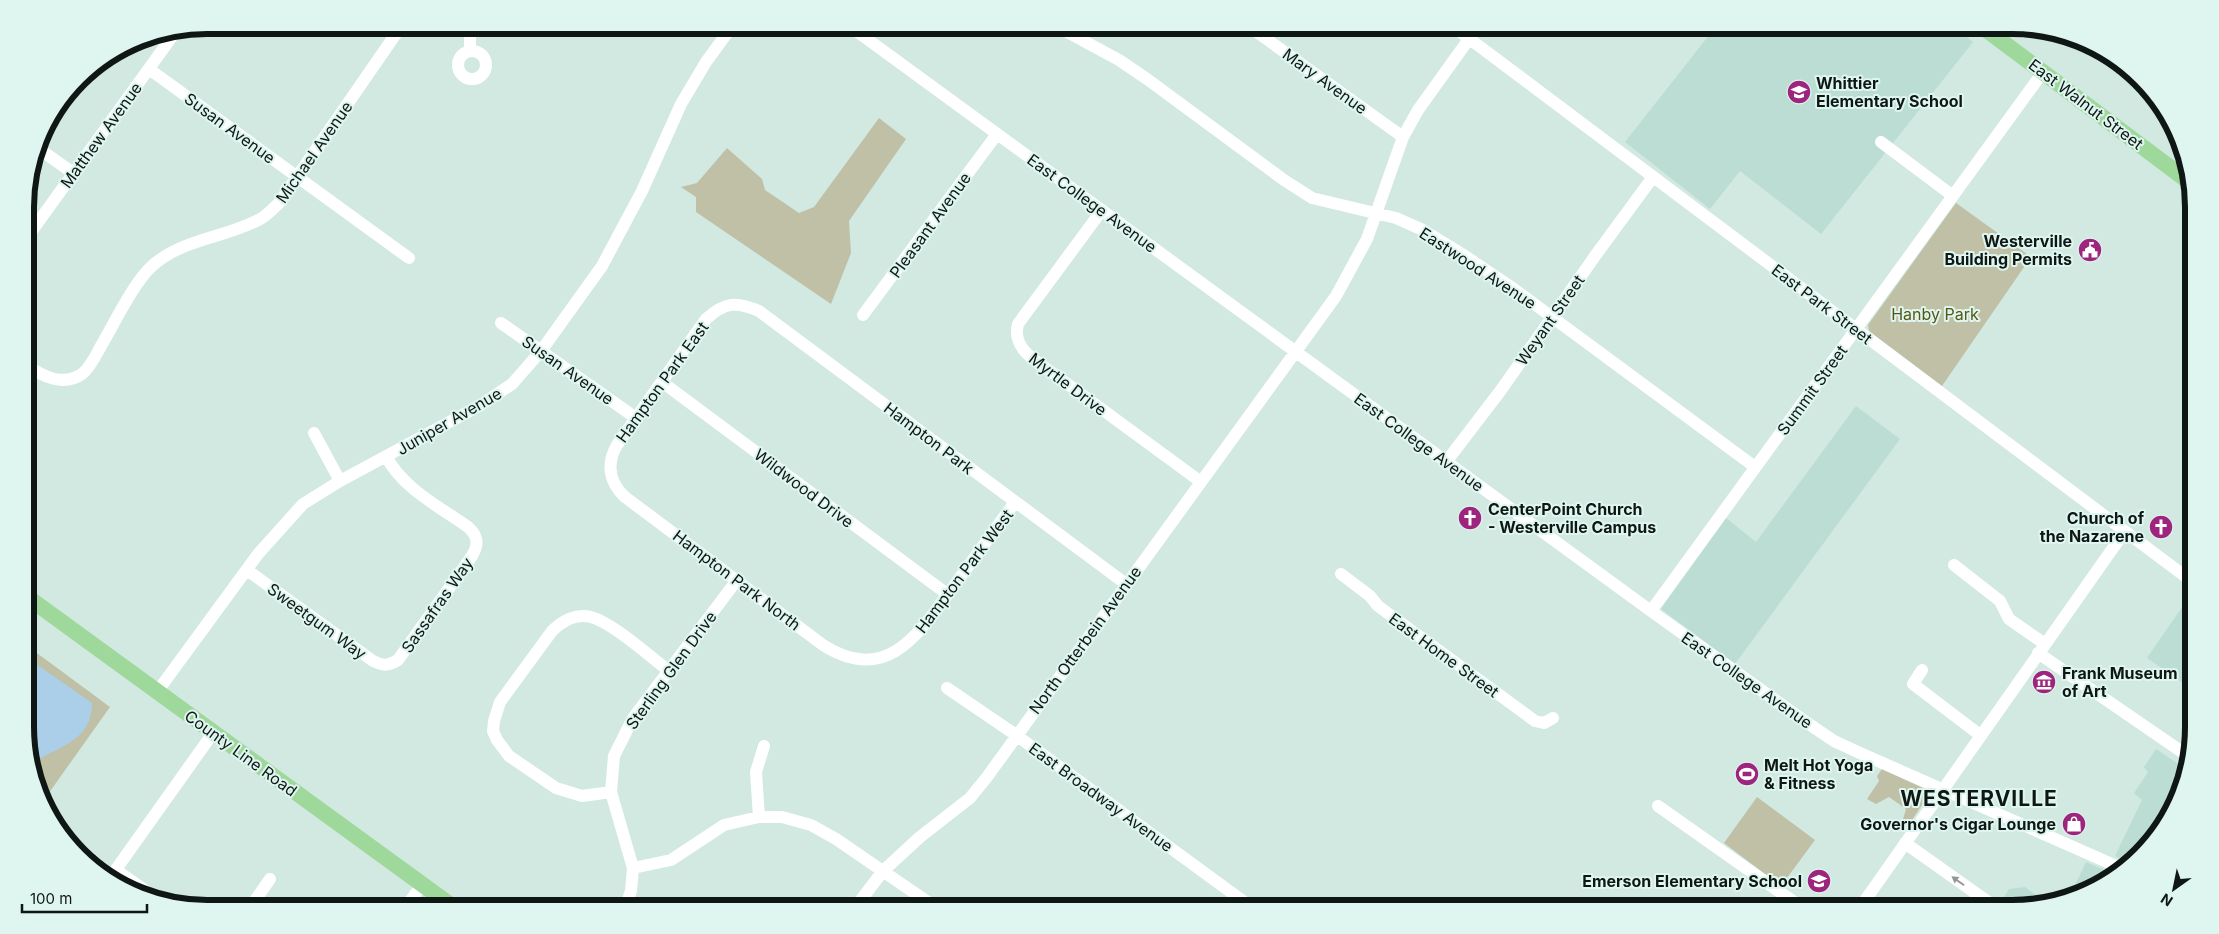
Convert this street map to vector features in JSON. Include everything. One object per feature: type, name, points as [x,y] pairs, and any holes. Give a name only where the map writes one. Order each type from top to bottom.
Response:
[{"type":"main road","name":"East Walnut Street","points":[[1992,34],[2182,177]]},
{"type":"main road","name":"County Line Road","points":[[34,602],[443,900]]},
{"type":"street","name":"Michael Avenue","points":[[34,370],[50,379],[63,380],[81,374],[94,360],[126,302],[150,267],[168,253],[188,244],[263,217],[279,203],[396,34]]},
{"type":"street","points":[[470,51],[471,34]]},
{"type":"street","name":"Juniper Avenue","points":[[157,692],[258,554],[303,504],[340,481],[479,406],[512,384],[541,352],[602,266],[642,191],[681,104],[706,62],[726,34]]},
{"type":"street","name":"East College Avenue","points":[[860,34],[1651,612],[1830,738],[1860,754],[2115,865]]},
{"type":"street","name":"Eastwood Avenue","points":[[1071,34],[1119,60],[1147,79],[1298,190],[1312,198],[1396,218],[1423,230],[1469,259],[1755,467]]},
{"type":"street","name":"Mary Avenue","points":[[1260,34],[1404,137]]},
{"type":"street","name":"East Park Street","points":[[1463,34],[2185,576]]},
{"type":"street","name":"North Otterbein Avenue","points":[[861,900],[883,871],[920,837],[970,798],[1296,352],[1352,270],[1367,239],[1404,137],[1418,110],[1471,34]]},
{"type":"street","name":"Matthew Avenue","points":[[34,228],[171,37]]},
{"type":"street","name":"Susan Avenue","points":[[149,69],[409,258]]},
{"type":"street","name":"Summit Street","points":[[1651,612],[2043,72]]},
{"type":"street","name":"Pleasant Avenue","points":[[863,315],[997,134]]},
{"type":"street","points":[[1882,142],[1953,196]]},
{"type":"street","points":[[43,152],[73,173]]},
{"type":"street","name":"Weyant Street","points":[[1446,462],[1501,390],[1653,177]]},
{"type":"street","name":"Myrtle Drive","points":[[1102,210],[1018,324],[1016,338],[1025,352],[1032,358],[1201,482]]},
{"type":"street","name":"Hampton Park","points":[[727,305],[744,304],[759,311],[1126,584]]},
{"type":"street","name":"Hampton Park East","points":[[610,467],[614,449],[706,319],[715,310],[727,305]]},
{"type":"street","name":"Susan Avenue","points":[[501,323],[636,418]]},
{"type":"street","name":"Wildwood Drive","points":[[662,382],[947,594]]},
{"type":"street","points":[[314,433],[340,481]]},
{"type":"street","name":"Sassafras Way","points":[[386,456],[392,469],[413,488],[468,527],[474,533],[477,540],[472,556],[404,653],[398,660],[389,665]]},
{"type":"street","name":"Hampton Park North","points":[[610,467],[614,483],[625,497],[832,651],[846,657],[861,659],[886,656]]},
{"type":"street","name":"Hampton Park West","points":[[886,656],[913,639],[1015,502]]},
{"type":"street","points":[[1865,900],[2125,531]]},
{"type":"street","points":[[1954,565],[2000,601],[2010,619],[2042,648],[2183,752]]},
{"type":"street","name":"Sweetgum Way","points":[[247,570],[373,661],[381,665],[389,665]]},
{"type":"street","name":"East Home Street","points":[[1341,574],[1370,596],[1378,606],[1535,721],[1544,723],[1552,718]]},
{"type":"street","name":"Sterling Glen Drive","points":[[628,900],[631,891],[633,868],[611,792],[614,756],[633,718],[737,580]]},
{"type":"street","points":[[611,792],[582,796],[568,793],[544,781],[502,749],[494,731],[496,711],[552,631],[561,623],[572,618],[591,617],[607,626],[668,670]]},
{"type":"street","points":[[1922,670],[1913,684],[1980,735]]},
{"type":"street","name":"East Broadway Avenue","points":[[947,688],[1242,900]]},
{"type":"street","points":[[128,881],[114,872],[213,732]]},
{"type":"street","points":[[759,817],[756,772],[764,746]]},
{"type":"street","points":[[1658,806],[1791,900]]},
{"type":"street","points":[[633,868],[671,860],[724,825],[759,817],[782,817],[811,825],[836,839],[925,900]]},
{"type":"street","points":[[1905,843],[1985,900]]},
{"type":"street","points":[[255,900],[270,879]]},
{"type":"street","points":[[411,900],[422,885]]},
{"type":"shaded area","name":"Whittier Elementary School","points":[[1710,34],[1963,34],[1973,42],[1821,234],[1740,171],[1710,209],[1625,142]]},
{"type":"shaded area","points":[[1856,406],[1900,439],[1735,664],[1661,609],[1726,518],[1756,542]]},
{"type":"shaded area","points":[[2185,603],[2185,685],[2147,658]]},
{"type":"shaded area","points":[[2156,749],[2181,766],[2172,793],[2156,823],[2142,841],[2122,860],[2115,856],[2142,800],[2134,793],[2148,772],[2144,767]]},
{"type":"shaded area","points":[[2086,862],[2107,871],[2089,882],[2073,889]]},
{"type":"shaded area","points":[[2025,887],[2040,898],[2002,900],[2009,889]]},
{"type":"green space","points":[[879,118],[906,139],[849,221],[851,253],[831,304],[696,212],[696,197],[681,187],[697,183],[727,148],[762,179],[765,190],[799,213],[814,207]]},
{"type":"green space","name":"Hanby Park","points":[[1956,203],[2031,257],[1942,386],[1869,331],[1868,325]]},
{"type":"green space","points":[[34,651],[110,707],[48,795],[35,750]]},
{"type":"green space","points":[[1882,769],[1925,789],[1926,799],[1908,826],[1902,823],[1906,809],[1889,797],[1876,804],[1867,799],[1879,781],[1877,776]]},
{"type":"green space","points":[[1757,797],[1815,840],[1781,886],[1724,843]]},
{"type":"water","points":[[34,663],[92,703],[90,716],[80,735],[37,760],[35,750]]},
{"type":"place","name":"Whittier Elementary School","points":[[1799,92]]},
{"type":"place","name":"Westerville Building Permits","points":[[2090,250]]},
{"type":"place","name":"CenterPoint Church - Westerville Campus","points":[[1470,518]]},
{"type":"place","name":"Church of the Nazarene","points":[[2161,527]]},
{"type":"place","name":"Frank Museum of Art","points":[[2044,682]]},
{"type":"place","name":"Melt Hot Yoga & Fitness","points":[[1747,774]]},
{"type":"place","name":"Governor's Cigar Lounge","points":[[2074,824]]},
{"type":"place","name":"Emerson Elementary School","points":[[1819,881]]},
{"type":"district","name":"WESTERVILLE","points":[[1979,798]]}]
